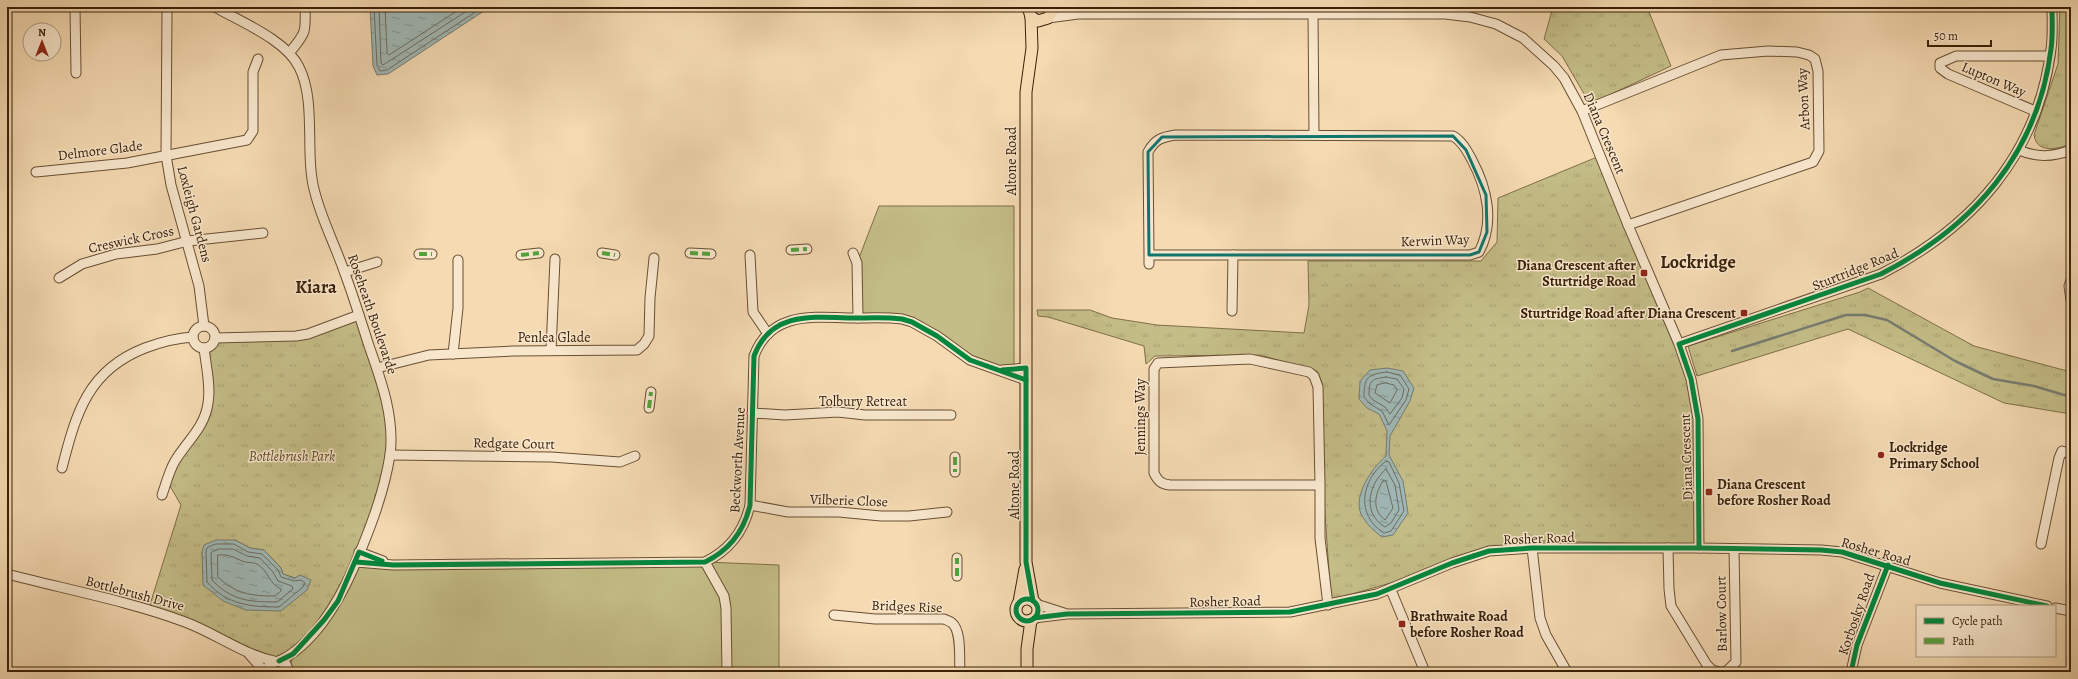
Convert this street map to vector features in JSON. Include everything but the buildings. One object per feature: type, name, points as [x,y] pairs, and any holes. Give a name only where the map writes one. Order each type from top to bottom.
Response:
[{"type":"main road","name":"Altone Road","points":[[1032,48],[1052,12],[1052,7]]},
{"type":"main road","name":"Altone Road","points":[[1019,602],[1026,562],[1026,92],[1032,48],[1030,12]]},
{"type":"main road","points":[[1030,12],[1038,21],[1047,19]]},
{"type":"main road","name":"Altone Road","points":[[1026,562],[1035,603]]},
{"type":"main road","points":[[1027,649],[1016,610],[1019,602],[1026,599],[1035,603],[1038,611],[1032,619],[1027,649],[1027,672]]},
{"type":"main road","points":[[1019,617],[1026,620],[1032,619]]},
{"type":"street","points":[[75,7],[76,73]]},
{"type":"street","name":"Roseheath Boulevarde","points":[[215,7],[290,52],[300,68],[307,92],[311,178],[315,194],[345,272],[377,368],[388,408],[390,454],[375,510],[356,562],[338,601],[324,620],[293,654],[276,661]]},
{"type":"street","points":[[290,52],[302,38],[306,30],[305,7]]},
{"type":"street","name":"Diana Crescent","points":[[1057,7],[1078,14]]},
{"type":"street","name":"Sturtridge Road","points":[[1679,344],[1875,276],[1912,258],[1944,236],[1967,216],[2008,167],[2019,150],[2035,111],[2050,56],[2052,7]]},
{"type":"street","name":"Diana Crescent","points":[[1047,19],[1078,14],[1179,10],[1313,13],[1406,10],[1470,17],[1496,24],[1523,38],[1554,66],[1564,78],[1582,111],[1628,225],[1679,344],[1691,379],[1698,419],[1699,548]]},
{"type":"street","name":"Loxleigh Gardens","points":[[167,12],[166,155],[171,185],[199,286],[204,326]]},
{"type":"street","points":[[1313,13],[1314,135]]},
{"type":"street","name":"Arbon Way","points":[[1582,111],[1721,55],[1768,51],[1798,52],[1809,54],[1815,59],[1818,71],[1819,151],[1813,162],[1628,225]]},
{"type":"street","name":"Lupton Way","points":[[2035,111],[1948,74],[1940,68],[1940,63],[1956,56],[2050,56]]},
{"type":"street","name":"Delmore Glade","points":[[36,172],[128,163],[247,140],[253,131],[253,72],[258,59]]},
{"type":"street","name":"Kerwin Way","points":[[1176,135],[1453,136],[1458,139],[1466,150],[1480,175],[1486,195],[1487,232],[1479,252],[1470,255],[1233,254],[1149,259],[1148,152],[1153,143],[1162,137],[1176,135]]},
{"type":"street","points":[[2019,150],[2032,155],[2041,156],[2060,154],[2071,150]]},
{"type":"street","name":"Creswick Cross","points":[[59,278],[82,264],[99,258],[188,242],[263,233]]},
{"type":"street","points":[[791,250],[807,250]]},
{"type":"street","points":[[521,255],[538,253]]},
{"type":"street","points":[[602,253],[615,255]]},
{"type":"street","points":[[690,253],[711,254]]},
{"type":"street","points":[[853,253],[857,263],[858,318]]},
{"type":"street","points":[[419,254],[432,254]]},
{"type":"street","points":[[1232,311],[1233,254]]},
{"type":"street","points":[[750,255],[753,312],[768,334]]},
{"type":"street","name":"Penlea Glade","points":[[377,368],[414,358],[453,354],[550,350],[629,351],[641,347],[649,336],[650,298],[654,258]]},
{"type":"street","points":[[550,350],[555,259]]},
{"type":"street","points":[[453,354],[458,308],[458,260]]},
{"type":"street","points":[[345,272],[377,262]]},
{"type":"street","points":[[2071,280],[2069,286],[2071,300]]},
{"type":"street","points":[[215,338],[302,335],[359,315]]},
{"type":"street","name":"Beckworth Avenue","points":[[705,562],[727,548],[738,535],[746,521],[750,505],[754,356],[758,346],[776,327],[796,319],[891,317],[912,322],[937,336],[970,360],[1002,370],[1026,380]]},
{"type":"street","points":[[204,326],[212,330],[215,338],[212,345],[204,348],[196,345],[193,337],[196,329],[204,326]]},
{"type":"street","points":[[62,468],[76,417],[87,395],[100,376],[120,360],[136,352],[168,340],[193,337]]},
{"type":"street","points":[[162,495],[174,462],[196,434],[205,416],[209,403],[204,348]]},
{"type":"street","name":"Jennings Way","points":[[1320,485],[1162,484],[1154,473],[1154,369],[1158,363],[1250,359],[1308,372],[1314,376],[1318,387],[1320,485],[1320,538],[1328,605]]},
{"type":"street","name":"Beckworth Avenue","points":[[1002,370],[1026,368]]},
{"type":"street","points":[[650,408],[651,392]]},
{"type":"street","name":"Tolbury Retreat","points":[[752,413],[791,415],[838,412],[865,415],[950,415]]},
{"type":"street","points":[[2042,544],[2058,458],[2062,451],[2071,454]]},
{"type":"street","name":"Redgate Court","points":[[390,454],[552,458],[620,462],[635,456]]},
{"type":"street","points":[[955,457],[955,472]]},
{"type":"street","name":"Vilberie Close","points":[[750,505],[788,512],[839,512],[881,516],[909,516],[947,512]]},
{"type":"street","points":[[1532,548],[1540,618],[1546,635],[1567,672]]},
{"type":"street","name":"Rosher Road","points":[[1032,619],[1067,614],[1290,612],[1328,605],[1391,590],[1452,563],[1489,551],[1532,548],[1699,548],[1821,550],[1842,552],[1958,587],[2042,605]]},
{"type":"street","name":"Barlow Court","points":[[1668,548],[1668,589],[1671,606],[1707,665],[1712,670],[1721,672],[1728,670],[1736,662],[1734,549]]},
{"type":"street","points":[[359,552],[393,565]]},
{"type":"street","points":[[957,558],[957,576]]},
{"type":"street","points":[[356,562],[393,565],[705,562],[724,596],[726,608],[727,672]]},
{"type":"street","name":"Korbosky Road","points":[[1851,672],[1857,645],[1888,566]]},
{"type":"street","name":"Bottlebrush Drive","points":[[7,574],[182,621],[222,638],[249,654],[266,672]]},
{"type":"street","points":[[1391,590],[1425,672]]},
{"type":"street","name":"Rosher Road","points":[[1035,603],[1067,614]]},
{"type":"street","points":[[2056,608],[2071,611]]},
{"type":"street","name":"Bridges Rise","points":[[834,615],[875,619],[944,619],[953,623],[957,630],[959,640],[960,672]]},
{"type":"street","name":"Bottlebrush Drive","points":[[249,654],[276,661]]},
{"type":"street","name":"Roseheath Boulevarde","points":[[289,670],[293,654]]},
{"type":"street","points":[[266,672],[269,665],[276,661],[284,662],[289,670]]},
{"type":"highlighted area","points":[[1453,136],[1466,150],[1486,195],[1487,232],[1479,252],[1470,255],[1149,255],[1148,152],[1162,137]]},
{"type":"green space","points":[[1553,7],[1647,7],[1671,66],[1590,104],[1562,56],[1544,39]]},
{"type":"green space","points":[[2060,7],[2071,7],[2071,144],[2054,148],[2043,148],[2036,141],[2034,135],[2058,64]]},
{"type":"green space","points":[[1602,155],[1694,391],[1700,545],[1541,541],[1489,547],[1394,582],[1331,600],[1323,485],[1322,383],[1317,371],[1260,355],[1155,356],[1146,364],[1144,346],[1048,317],[1038,316],[1037,310],[1090,310],[1112,318],[1157,325],[1304,333],[1309,305],[1308,261],[1481,261],[1497,242],[1498,198]]},
{"type":"green space","points":[[879,206],[1014,206],[1014,368],[1000,369],[973,361],[909,321],[858,318],[857,263]]},
{"type":"green space","points":[[1868,288],[1974,346],[2071,372],[2071,414],[2004,403],[1848,329],[1697,376],[1688,346],[1860,292]]},
{"type":"green space","name":"Bottlebrush Park","points":[[359,315],[384,390],[390,455],[347,583],[293,654],[274,662],[148,611],[181,505],[167,481],[205,416],[208,348],[214,342],[285,337]],"holes":[[[235,540],[250,548],[264,550],[281,568],[283,574],[295,578],[203,564],[202,552]]]},
{"type":"green space","points":[[356,562],[705,562],[779,565],[779,672],[289,672],[293,654]]},
{"type":"water","points":[[370,7],[490,7],[388,74],[377,75],[373,66]]},
{"type":"water","points":[[1387,368],[1403,371],[1414,388],[1410,401],[1390,436],[1389,455],[1403,481],[1408,513],[1393,535],[1382,537],[1370,527],[1363,518],[1359,507],[1365,482],[1375,467],[1386,456],[1387,431],[1379,414],[1367,408],[1359,399],[1360,381],[1370,370]]},
{"type":"water","points":[[216,540],[235,540],[250,548],[264,550],[281,568],[283,574],[295,578],[300,575],[311,580],[307,590],[281,611],[246,610],[223,601],[203,585],[202,552],[204,545]]},
{"type":"waterway","points":[[1732,351],[1846,315],[1865,315],[1887,320],[1955,361],[1993,379],[2034,386],[2071,397]]},
{"type":"marked path","points":[[791,250],[807,249]]},
{"type":"marked path","points":[[521,255],[539,253]]},
{"type":"marked path","points":[[602,253],[615,255]]},
{"type":"marked path","points":[[690,253],[711,254]]},
{"type":"marked path","points":[[419,254],[432,254]]},
{"type":"marked path","points":[[649,408],[651,392]]},
{"type":"marked path","points":[[955,457],[955,472]]},
{"type":"marked path","points":[[957,558],[957,576]]},
{"type":"cycle path","points":[[1699,548],[1698,419],[1691,379],[1679,344],[1881,274],[1914,255],[1945,234],[1972,210],[1996,183],[2016,154],[2032,122],[2044,87],[2051,49],[2052,7]]},
{"type":"cycle path","points":[[356,562],[393,565],[705,562],[722,552],[735,539],[744,523],[750,505],[754,356],[761,341],[771,331],[782,324],[795,320],[823,317],[902,319],[912,322],[937,336],[970,360],[1026,380]]},
{"type":"cycle path","points":[[1002,370],[1026,368],[1026,562],[1033,601]]},
{"type":"cycle path","points":[[1034,618],[1067,614],[1290,612],[1377,594],[1452,563],[1489,551],[1532,548],[1699,548],[1821,550],[1842,552],[1940,583],[2042,605]]},
{"type":"cycle path","points":[[279,661],[293,654],[324,620],[338,601],[359,552],[382,561]]},
{"type":"cycle path","points":[[1851,672],[1857,645],[1888,565]]},
{"type":"cycle path","points":[[1027,599],[1035,602],[1038,610],[1035,618],[1027,621],[1019,618],[1016,610],[1019,602],[1027,599]]},
{"type":"place","name":"Diana Crescent after Sturtridge Road","points":[[1644,273]]},
{"type":"place","name":"Sturtridge Road after Diana Crescent","points":[[1744,313]]},
{"type":"place","name":"Lockridge Primary School","points":[[1881,455]]},
{"type":"place","name":"Diana Crescent before Rosher Road","points":[[1709,492]]},
{"type":"place","name":"Brathwaite Road before Rosher Road","points":[[1402,624]]},
{"type":"district","name":"Lockridge","points":[[1698,262]]},
{"type":"district","name":"Kiara","points":[[316,287]]}]
